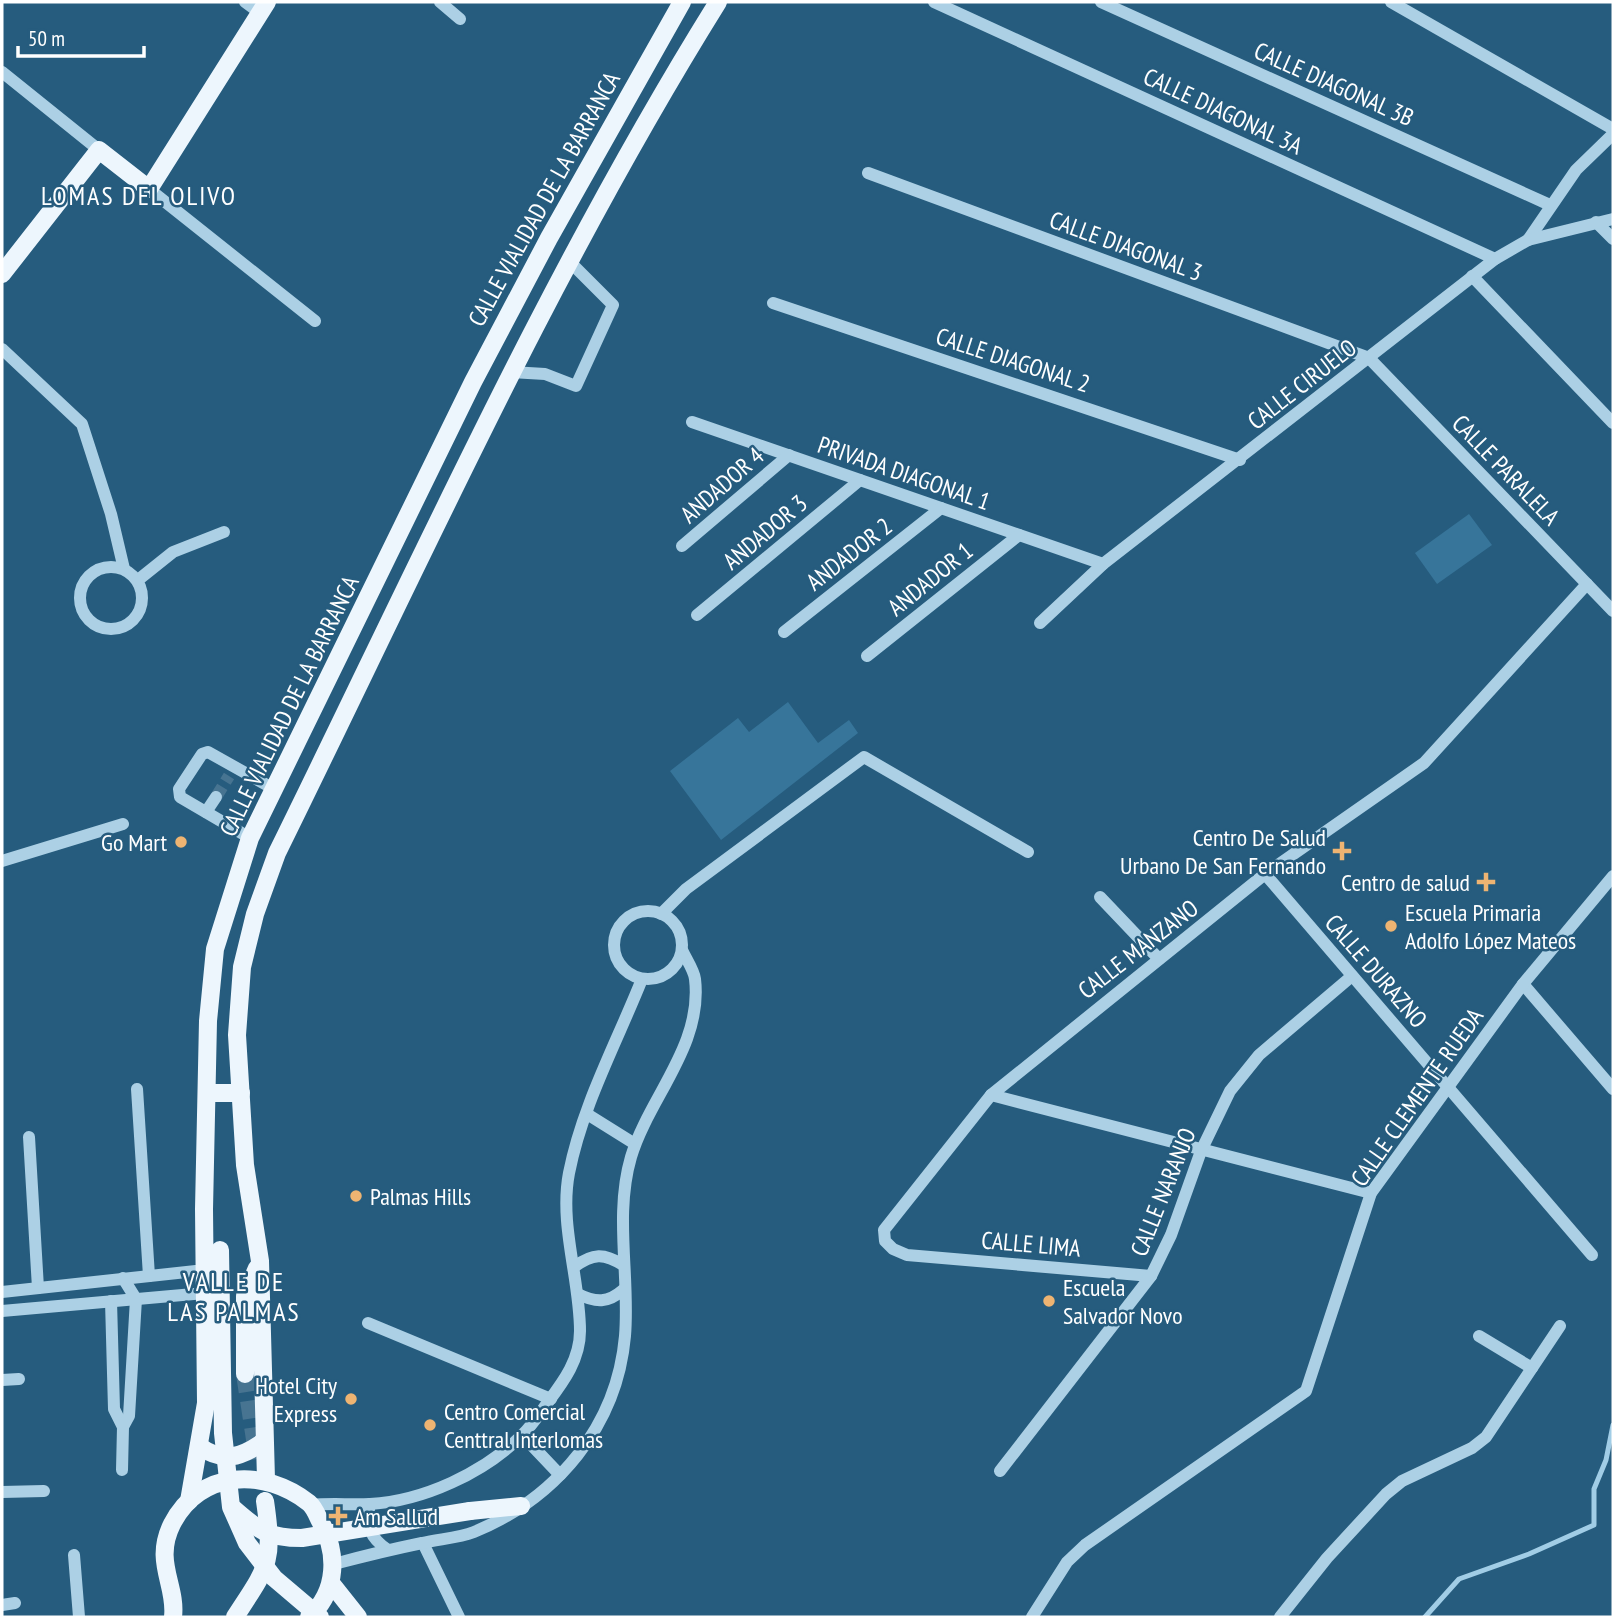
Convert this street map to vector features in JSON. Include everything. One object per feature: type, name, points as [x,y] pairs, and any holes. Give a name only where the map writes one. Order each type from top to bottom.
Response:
[{"type":"main road","name":"CALLE VIALIDAD DE LA BARRANCA","points":[[189,1501],[206,1403],[204,1209],[208,1021],[215,949],[250,838],[486,358],[555,226],[682,2]]},
{"type":"main road","name":"CALLE VIALIDAD DE LA BARRANCA","points":[[174,1614],[166,1579],[164,1551],[172,1524],[189,1501],[212,1485],[239,1478],[266,1479],[260,1261],[244,1165],[237,1035],[242,967],[255,914],[277,853],[511,372],[568,260],[652,110],[718,2]]},
{"type":"main road","points":[[2,274],[99,150],[149,189],[264,7]]},
{"type":"main road","points":[[207,1093],[241,1093]]},
{"type":"main road","points":[[204,1209],[219,1250],[223,1433],[232,1507],[247,1543],[274,1578],[320,1617]]},
{"type":"main road","points":[[245,1374],[246,1296],[260,1261]]},
{"type":"main road","points":[[199,1446],[218,1457],[230,1458],[242,1456],[263,1442]]},
{"type":"main road","points":[[266,1479],[311,1505],[327,1532],[334,1564],[331,1583],[309,1617]]},
{"type":"main road","points":[[235,1617],[268,1559],[271,1542],[265,1501]]},
{"type":"main road","points":[[232,1507],[256,1528],[275,1538],[302,1538],[470,1511],[521,1506]]},
{"type":"main road","points":[[331,1583],[358,1617]]},
{"type":"street","points":[[245,2],[264,7]]},
{"type":"street","points":[[439,2],[460,19]]},
{"type":"street","name":"CALLE DIAGONAL 3A","points":[[934,2],[1495,259]]},
{"type":"street","name":"CALLE DIAGONAL 3B","points":[[1101,2],[1550,205]]},
{"type":"street","points":[[1391,2],[1613,132],[1576,170],[1528,240]]},
{"type":"street","points":[[2,72],[99,150]]},
{"type":"street","name":"CALLE DIAGONAL 3","points":[[868,173],[1369,358]]},
{"type":"street","points":[[149,189],[315,321]]},
{"type":"street","points":[[1528,240],[1613,219]]},
{"type":"street","points":[[1596,222],[1613,239]]},
{"type":"street","name":"CALLE CIRUELO","points":[[1040,623],[1103,564],[1240,460],[1472,276],[1528,240]]},
{"type":"street","points":[[511,372],[545,374],[576,386],[613,305],[568,260]]},
{"type":"street","points":[[1472,276],[1613,423]]},
{"type":"street","name":"CALLE DIAGONAL 2","points":[[773,303],[1240,460]]},
{"type":"street","points":[[2,349],[82,424],[111,514],[124,569]]},
{"type":"street","name":"CALLE PARALELA","points":[[1369,358],[1613,611]]},
{"type":"street","name":"PRIVADA DIAGONAL 1","points":[[692,422],[1103,564]]},
{"type":"street","name":"ANDADOR 4","points":[[682,547],[789,455]]},
{"type":"street","name":"ANDADOR 3","points":[[697,615],[860,480]]},
{"type":"street","name":"ANDADOR 2","points":[[784,632],[941,508]]},
{"type":"street","points":[[138,580],[173,552],[224,532]]},
{"type":"street","name":"ANDADOR 1","points":[[867,656],[1019,535]]},
{"type":"street","points":[[108,566],[124,569],[138,580],[143,597],[140,613],[128,625],[113,630],[97,627],[85,616],[79,601],[82,585],[92,572],[108,566]]},
{"type":"street","name":"CALLE MANZANO","points":[[907,1255],[894,1250],[885,1241],[884,1230],[991,1095],[1265,874],[1424,763],[1587,584]]},
{"type":"street","points":[[250,838],[180,797],[179,789],[205,752],[232,771],[274,789]]},
{"type":"street","points":[[661,914],[686,889],[864,757],[1028,852]]},
{"type":"street","points":[[206,812],[216,797]]},
{"type":"street","points":[[2,861],[122,824]]},
{"type":"street","name":"CALLE DURAZNO","points":[[1265,874],[1591,1255]]},
{"type":"street","name":"CALLE CLEMENTE RUEDA","points":[[1032,1617],[1067,1562],[1085,1545],[1306,1391],[1371,1193],[1523,984],[1613,879]]},
{"type":"street","points":[[1100,897],[1159,959]]},
{"type":"street","points":[[334,1564],[473,1533],[521,1506],[560,1475],[581,1454],[603,1417],[616,1383],[625,1335],[625,1180],[635,1144],[672,1077],[692,1023],[695,978],[682,950],[678,928],[661,914],[649,911],[628,918],[615,936],[616,958],[631,975],[642,979],[664,976],[672,970],[682,950]]},
{"type":"street","name":"CALLE NARANJO","points":[[1000,1471],[1151,1276],[1171,1236],[1201,1151],[1230,1091],[1259,1055],[1352,976]]},
{"type":"street","points":[[311,1505],[370,1504],[401,1499],[446,1485],[480,1467],[522,1435],[570,1373],[580,1335],[578,1294],[569,1235],[569,1174],[587,1114],[642,979]]},
{"type":"street","points":[[1523,984],[1613,1089]]},
{"type":"street","points":[[137,1089],[149,1276]]},
{"type":"street","points":[[991,1095],[1371,1193]]},
{"type":"street","points":[[587,1114],[635,1144]]},
{"type":"street","points":[[29,1137],[38,1288]]},
{"type":"street","points":[[574,1266],[587,1257],[606,1255],[623,1265]]},
{"type":"street","name":"CALLE LIMA","points":[[907,1255],[1151,1276]]},
{"type":"street","points":[[2,1292],[205,1270]]},
{"type":"street","points":[[122,1471],[123,1427],[129,1416],[136,1299],[123,1278]]},
{"type":"street","points":[[578,1294],[592,1301],[611,1300],[624,1290]]},
{"type":"street","points":[[2,1311],[205,1293]]},
{"type":"street","points":[[111,1301],[114,1409],[123,1427]]},
{"type":"street","points":[[368,1323],[551,1399]]},
{"type":"street","points":[[1280,1617],[1327,1558],[1386,1494],[1402,1481],[1472,1448],[1486,1437],[1560,1326]]},
{"type":"street","points":[[1479,1336],[1532,1368]]},
{"type":"street","points":[[2,1380],[19,1379]]},
{"type":"street","points":[[522,1435],[560,1475]]},
{"type":"street","points":[[2,1492],[44,1491]]},
{"type":"street","points":[[370,1504],[367,1517],[369,1531],[376,1542],[388,1550]]},
{"type":"street","points":[[423,1543],[459,1617]]},
{"type":"street","points":[[74,1555],[79,1617]]},
{"type":"shaded area","points":[[1469,514],[1492,545],[1437,584],[1415,553]]},
{"type":"shaded area","points":[[788,702],[818,743],[849,720],[858,733],[721,840],[670,771],[738,718],[749,732]]},
{"type":"waterway","points":[[1425,1617],[1459,1579],[1529,1554],[1594,1525],[1594,1489],[1606,1460],[1613,1425]]},
{"type":"tunnel","points":[[216,797],[229,776]]},
{"type":"tunnel","points":[[245,1374],[258,1459]]},
{"type":"place","name":"Go Mart","points":[[181,842]]},
{"type":"place","name":"Centro De Salud Urbano De San Fernando","points":[[1342,851]]},
{"type":"place","name":"Centro de salud","points":[[1486,882]]},
{"type":"place","name":"Escuela Primaria Adolfo López Mateos","points":[[1391,926]]},
{"type":"place","name":"Palmas Hills","points":[[356,1196]]},
{"type":"place","name":"Escuela Salvador Novo","points":[[1049,1301]]},
{"type":"place","name":"Hotel City Express","points":[[351,1399]]},
{"type":"place","name":"Centro Comercial Centtral Interlomas","points":[[430,1425]]},
{"type":"place","name":"Am Sallud","points":[[338,1516]]},
{"type":"district","name":"LOMAS DEL OLIVO","points":[[139,195]]},
{"type":"district","name":"VALLE DE LAS PALMAS","points":[[234,1296]]}]
